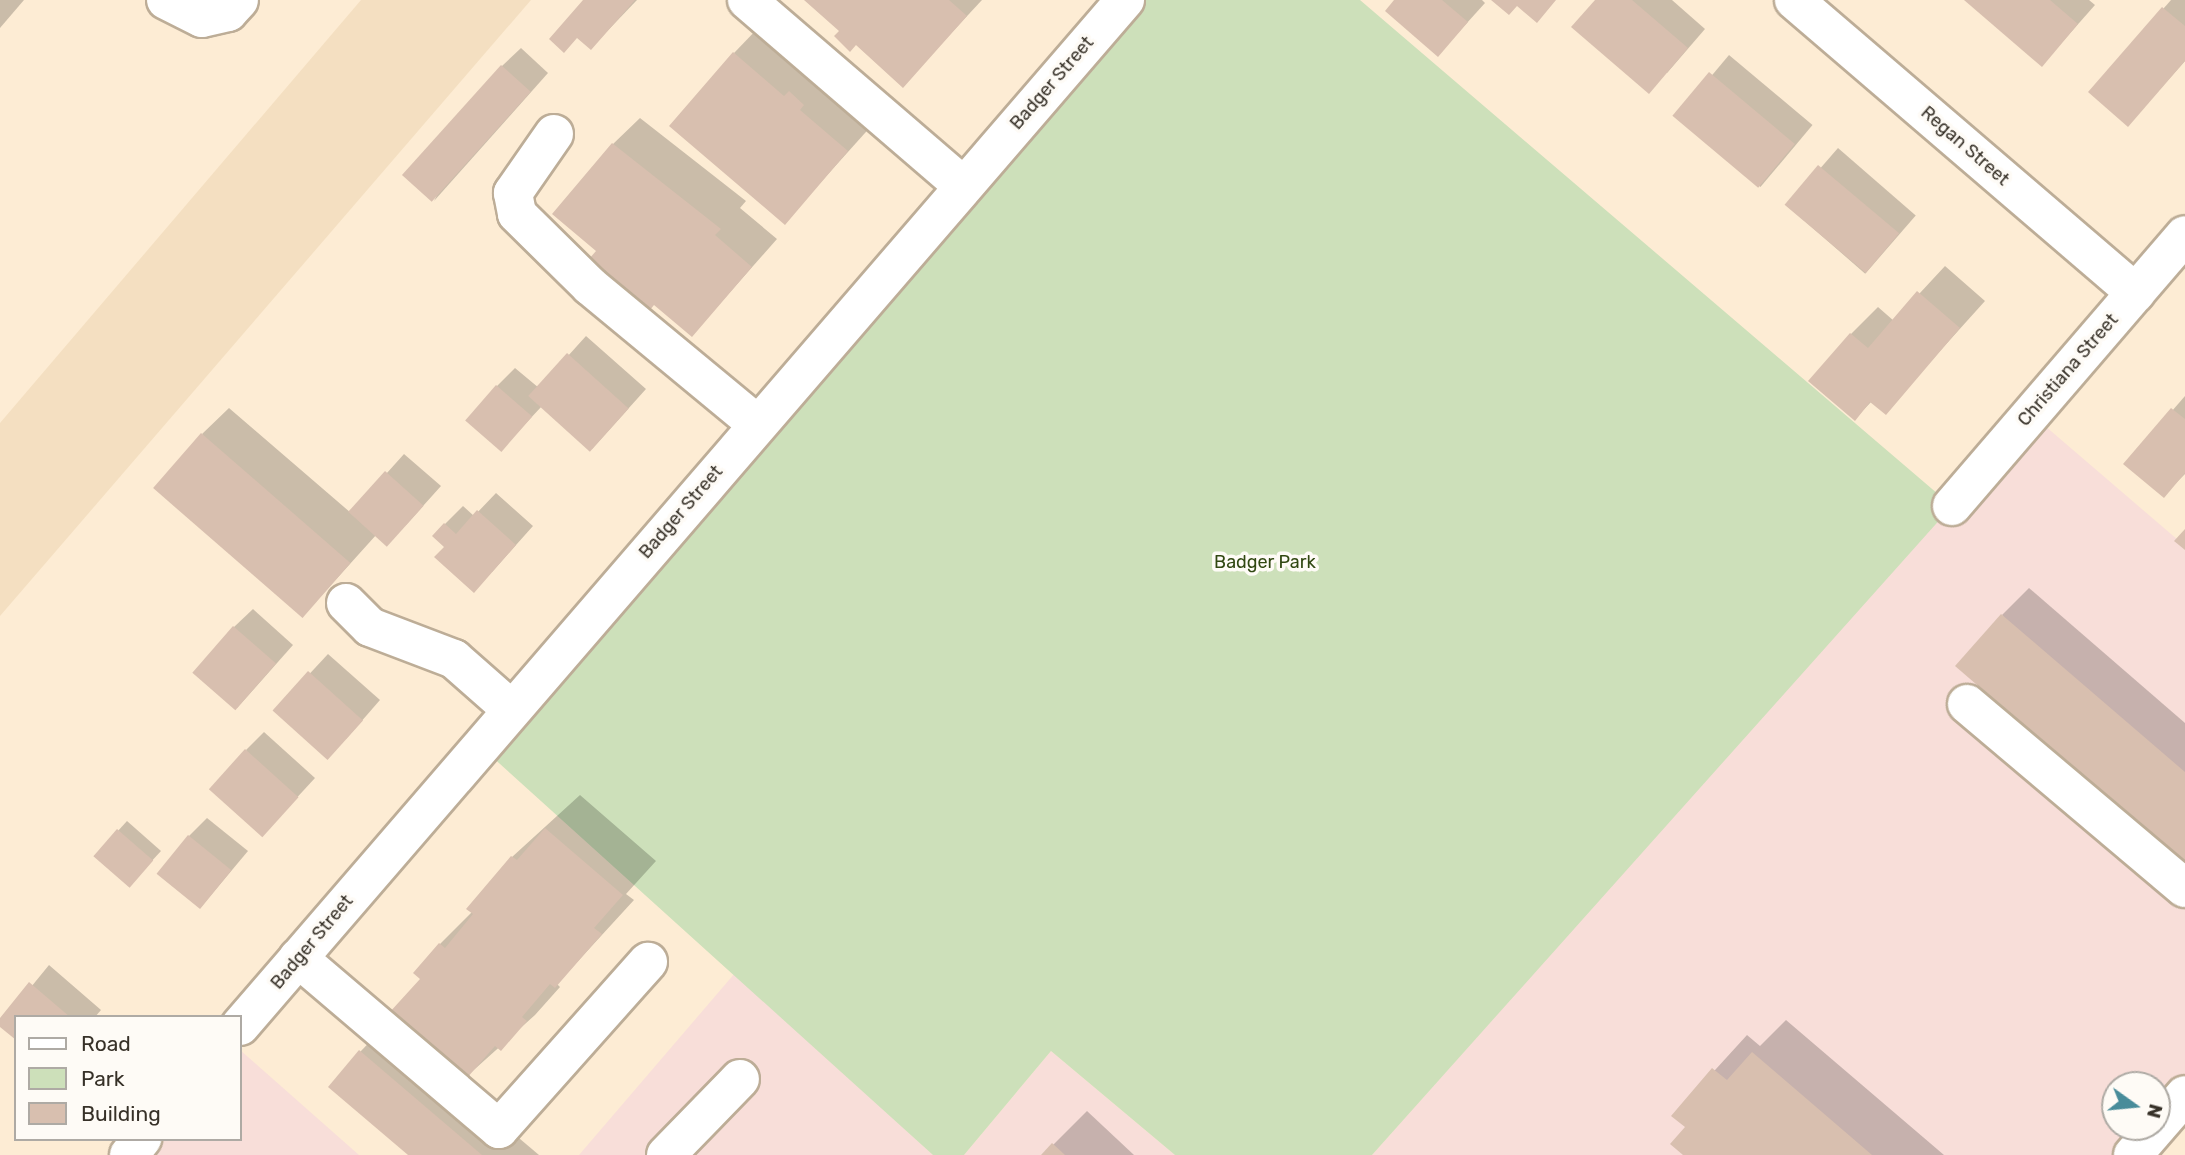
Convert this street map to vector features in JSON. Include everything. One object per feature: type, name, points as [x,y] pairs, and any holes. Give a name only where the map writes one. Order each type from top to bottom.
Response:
[{"type":"street","points":[[166,0],[202,18],[229,12],[239,0]]},
{"type":"street","points":[[747,0],[963,186]]},
{"type":"street","name":"Badger Street","points":[[242,1024],[1125,0]]},
{"type":"street","name":"Regan Street","points":[[1794,0],[2136,293]]},
{"type":"street","points":[[554,135],[513,193],[517,214],[590,286],[757,424]]},
{"type":"street","name":"Christiana Street","points":[[1952,506],[2185,235]]},
{"type":"street","points":[[346,603],[370,627],[454,659],[511,709]]},
{"type":"street","points":[[1967,704],[2185,888]]},
{"type":"street","points":[[298,958],[499,1129],[648,962]]},
{"type":"street","points":[[666,1155],[740,1079]]},
{"type":"street","points":[[2133,1155],[2185,1095]]},
{"type":"street","points":[[128,1155],[140,1141]]},
{"type":"shaded area","points":[[361,0],[531,0],[0,616],[0,423]]},
{"type":"shaded area","points":[[2031,414],[2185,546],[2185,1095],[2171,1111],[2171,1071],[2101,1071],[2101,1141],[2145,1141],[2133,1155],[1372,1155]]},
{"type":"shaded area","points":[[735,973],[933,1155],[579,1155]]},
{"type":"shaded area","points":[[1051,1051],[1175,1155],[964,1155]]},
{"type":"shaded area","points":[[242,1052],[359,1155],[129,1155],[140,1141],[242,1141]]},
{"type":"green space","name":"Badger Park","points":[[1125,0],[1360,0],[1952,506],[1372,1155],[1175,1155],[1051,1051],[964,1155],[933,1155],[479,745]]},
{"type":"building","points":[[583,0],[635,0],[591,50],[577,38],[564,53],[549,39]]},
{"type":"building","points":[[804,0],[949,0],[967,16],[903,88],[856,45],[850,52],[834,36],[839,31]]},
{"type":"building","points":[[1394,0],[1442,0],[1468,22],[1438,57],[1385,11]]},
{"type":"building","points":[[1491,0],[1556,0],[1537,23],[1517,6],[1509,15]]},
{"type":"building","points":[[1595,0],[1632,0],[1688,48],[1649,94],[1571,27]]},
{"type":"building","points":[[1964,0],[2050,0],[2078,24],[2042,67]]},
{"type":"building","points":[[2162,7],[2185,26],[2185,61],[2128,127],[2088,92]]},
{"type":"building","points":[[733,52],[784,96],[789,91],[804,105],[800,110],[848,151],[785,225],[669,126]]},
{"type":"building","points":[[501,65],[531,92],[432,202],[402,175]]},
{"type":"building","points":[[1709,72],[1795,144],[1758,188],[1672,116]]},
{"type":"building","points":[[612,143],[721,229],[715,235],[752,267],[692,337],[654,305],[650,310],[589,259],[596,251],[552,214]]},
{"type":"building","points":[[1818,165],[1899,233],[1866,273],[1785,205]]},
{"type":"building","points":[[1917,291],[1960,328],[1886,415],[1870,402],[1855,421],[1808,381],[1850,333],[1868,348]]},
{"type":"building","points":[[567,353],[629,409],[590,452],[528,396]]},
{"type":"building","points":[[496,385],[532,416],[501,452],[465,420]]},
{"type":"building","points":[[2171,408],[2185,419],[2185,473],[2164,498],[2123,464]]},
{"type":"building","points":[[201,433],[350,563],[303,618],[153,488]]},
{"type":"building","points":[[385,471],[424,506],[387,547],[348,512]]},
{"type":"building","points":[[477,510],[516,545],[474,593],[434,557],[444,547],[432,536],[444,523],[456,534]]},
{"type":"building","points":[[2185,529],[2185,550],[2174,541]]},
{"type":"building","points":[[2001,614],[2185,772],[2185,864],[1955,666]]},
{"type":"building","points":[[233,626],[276,663],[235,710],[192,673]]},
{"type":"building","points":[[308,671],[363,721],[328,760],[273,710]]},
{"type":"building","points":[[245,749],[299,797],[262,837],[209,789]]},
{"type":"building","points":[[545,828],[623,895],[594,928],[602,934],[555,988],[550,984],[522,1017],[527,1021],[501,1051],[495,1046],[466,1079],[389,1013],[420,979],[413,973],[439,943],[445,948],[473,914],[466,909],[511,856],[517,860]]},
{"type":"building","points":[[117,829],[153,860],[130,888],[93,856]]},
{"type":"building","points":[[188,835],[232,870],[200,909],[157,874]]},
{"type":"building","points":[[29,982],[68,1015],[14,1015],[14,1038],[0,1027],[0,1018]]},
{"type":"building","points":[[359,1050],[482,1155],[408,1155],[328,1087]]},
{"type":"building","points":[[1752,1052],[1872,1155],[1683,1155],[1670,1144],[1685,1127],[1671,1116],[1712,1068],[1727,1080]]},
{"type":"building","points":[[1052,1143],[1065,1155],[1041,1155]]}]
